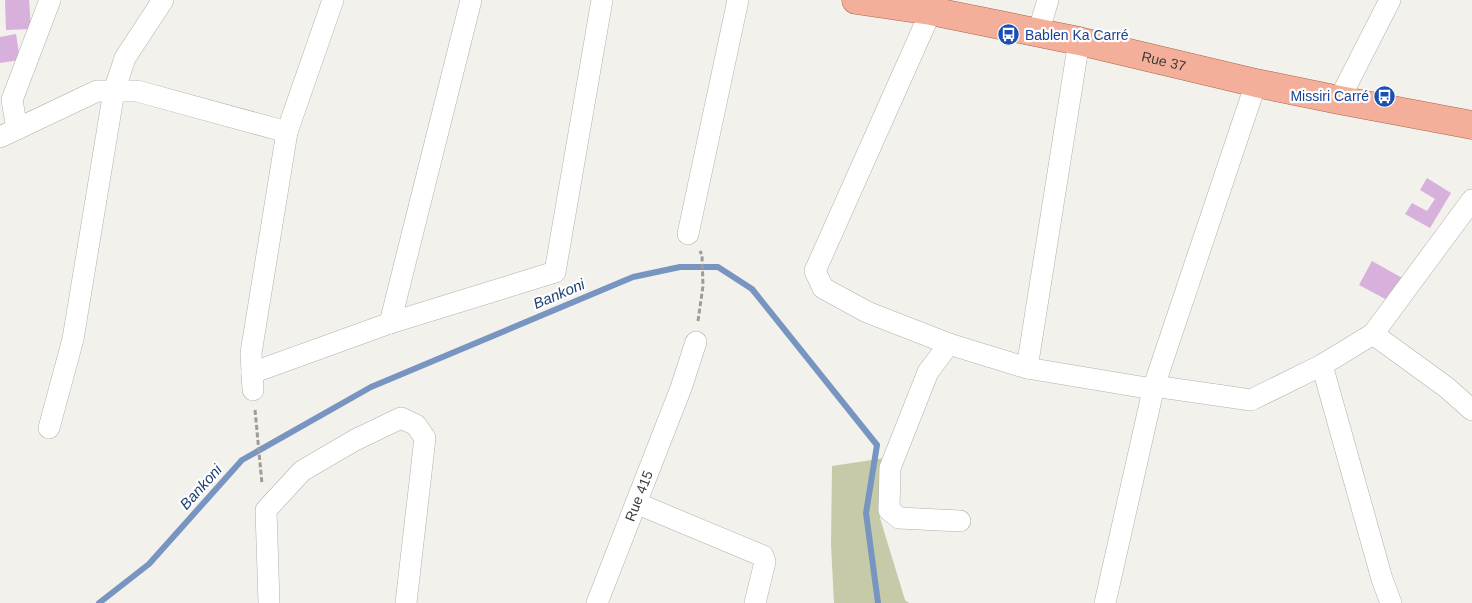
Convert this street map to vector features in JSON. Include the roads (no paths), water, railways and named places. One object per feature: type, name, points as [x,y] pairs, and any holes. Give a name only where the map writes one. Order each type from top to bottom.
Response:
[{"type":"main road","name":"Rue 37","points":[[856,0],[939,8],[1256,83],[1472,124]]},
{"type":"street","points":[[9,133],[12,100],[50,0]]},
{"type":"street","points":[[49,428],[73,339],[114,91],[125,58],[163,0]]},
{"type":"street","points":[[333,0],[287,132],[251,352],[253,390],[390,323],[555,272],[602,0]]},
{"type":"street","points":[[390,323],[471,0]]},
{"type":"street","points":[[688,234],[738,0]]},
{"type":"street","points":[[1038,32],[1048,0]]},
{"type":"street","points":[[1340,100],[1390,0]]},
{"type":"street","points":[[939,8],[815,272],[823,288],[867,312],[949,344],[1027,368],[1251,400],[1322,365],[1373,334],[1472,200]]},
{"type":"street","points":[[1027,368],[1079,41]]},
{"type":"street","points":[[1106,603],[1154,387],[1256,83]]},
{"type":"street","points":[[9,133],[97,91],[137,92],[287,132]]},
{"type":"street","points":[[1373,334],[1446,386],[1472,410]]},
{"type":"street","name":"Rue 415","points":[[597,603],[681,388],[696,342]]},
{"type":"street","points":[[949,344],[928,372],[890,468],[888,510],[899,518],[960,521]]},
{"type":"street","points":[[1322,365],[1382,579],[1391,603]]},
{"type":"street","points":[[268,603],[266,510],[302,471],[355,440],[401,418],[416,425],[425,438],[406,603]]},
{"type":"street","points":[[636,503],[763,556],[765,562],[755,603]]},
{"type":"waterway","name":"Bankoni","points":[[99,603],[149,564],[242,460],[371,387],[633,277],[680,267],[718,267],[752,289],[877,445],[866,513],[878,603]]},
{"type":"place","name":"Bablen Ka Carré","points":[[1009,35]]},
{"type":"place","name":"Missiri Carré","points":[[1385,96]]}]
